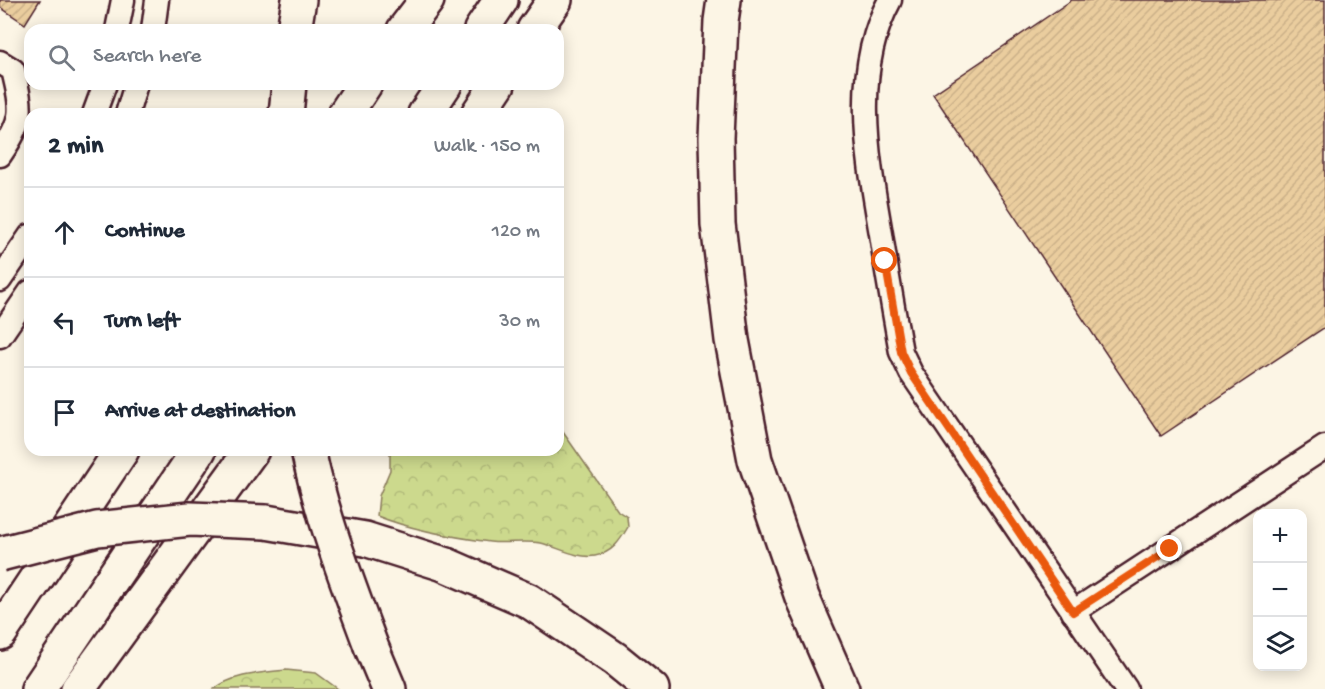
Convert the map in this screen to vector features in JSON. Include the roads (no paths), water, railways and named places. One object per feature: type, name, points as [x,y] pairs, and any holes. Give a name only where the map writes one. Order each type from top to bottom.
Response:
[{"type":"highway","points":[[295,24],[300,0]]},
{"type":"highway","points":[[403,24],[418,0]]},
{"type":"highway","points":[[409,24],[427,0]]},
{"type":"highway","points":[[485,24],[501,0]]},
{"type":"highway","points":[[538,24],[555,0]]},
{"type":"highway","points":[[724,0],[716,138],[718,224],[732,340],[755,460],[802,597],[842,689]]},
{"type":"highway","points":[[286,108],[288,90]]},
{"type":"highway","points":[[349,108],[361,90]]},
{"type":"highway","points":[[429,108],[441,90]]},
{"type":"highway","points":[[482,108],[494,90]]},
{"type":"highway","points":[[0,633],[118,456]]},
{"type":"highway","points":[[38,689],[195,456]]},
{"type":"highway","points":[[78,689],[248,456]]},
{"type":"highway","points":[[309,456],[336,551],[389,689]]},
{"type":"highway","points":[[0,554],[97,529],[190,519],[266,522],[365,539],[444,564],[530,601],[615,659],[652,689]]},
{"type":"street","points":[[118,24],[123,0]]},
{"type":"street","points":[[154,24],[157,0]]},
{"type":"street","points":[[890,0],[872,43],[866,85],[867,126],[874,193],[901,352],[911,373],[1125,689]]},
{"type":"street","points":[[0,62],[13,70],[21,105],[15,134],[0,155]]},
{"type":"street","points":[[96,108],[103,90]]},
{"type":"street","points":[[129,108],[134,90]]},
{"type":"street","points":[[0,280],[24,245]]},
{"type":"street","points":[[0,336],[24,301]]},
{"type":"street","points":[[1073,612],[1325,447]]}]
